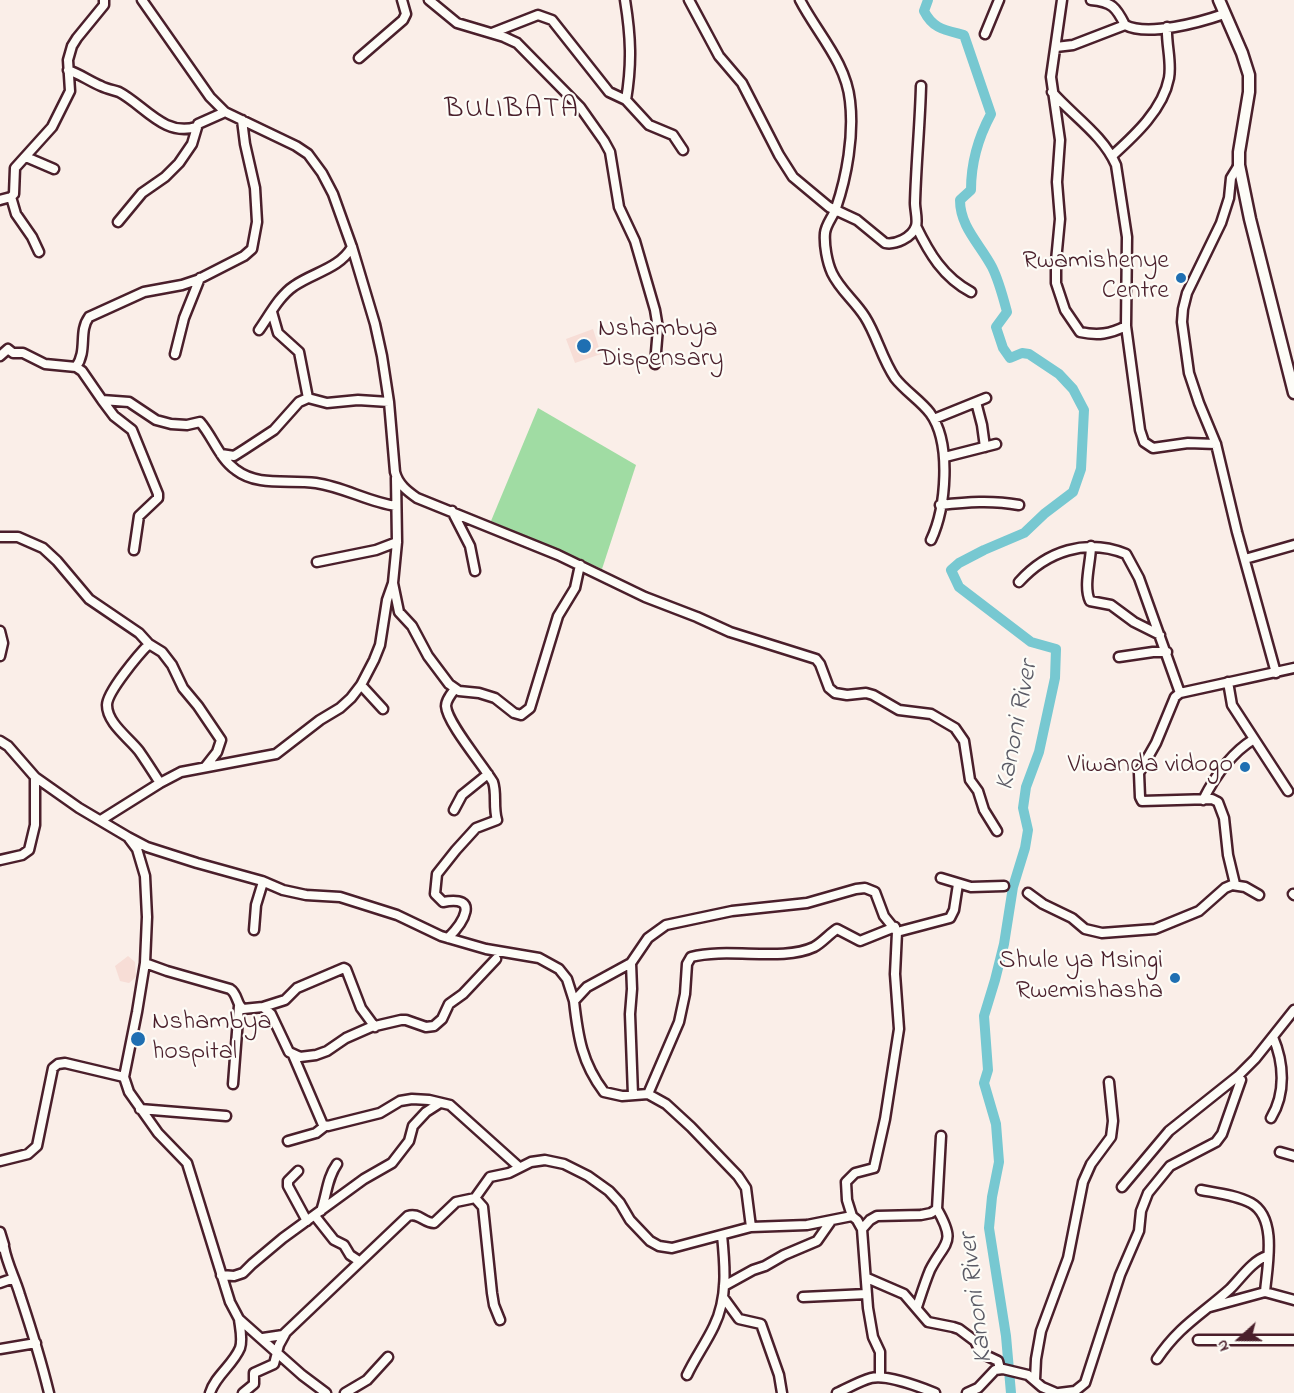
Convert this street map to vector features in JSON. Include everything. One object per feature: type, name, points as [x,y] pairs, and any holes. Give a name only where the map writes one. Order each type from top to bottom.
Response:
[{"type":"main road","points":[[1219,0],[1242,52],[1249,75],[1249,92],[1239,165],[1250,219],[1294,393]]},
{"type":"street","points":[[0,200],[14,194],[15,168],[52,127],[70,91],[68,70],[72,46],[104,5],[104,0]]},
{"type":"street","points":[[101,820],[181,772],[276,754],[311,726],[340,708],[361,685],[380,645],[387,600],[393,583],[397,542],[396,478],[382,356],[352,247],[333,194],[315,162],[296,146],[225,112],[210,97],[141,0]]},
{"type":"street","points":[[359,58],[403,20],[406,14],[402,0]]},
{"type":"street","points":[[429,0],[457,23],[512,40],[527,52],[580,107],[604,141],[612,157],[619,207],[635,241],[655,310],[658,328],[655,364]]},
{"type":"street","points":[[625,0],[630,41],[630,72],[626,100]]},
{"type":"street","points":[[689,0],[719,56],[742,83],[788,170],[801,184],[829,207],[857,220],[885,243],[890,244],[904,238],[916,226]]},
{"type":"street","points":[[800,0],[836,58],[849,89],[851,104],[849,147],[836,209],[825,234],[825,245],[832,272],[838,284],[865,316],[894,377],[929,411],[943,444],[945,457],[940,505],[936,530],[931,540]]},
{"type":"street","points":[[985,34],[999,0]]},
{"type":"street","points":[[1062,0],[1051,69],[1052,92],[1060,140],[1057,182],[1060,219],[1056,283],[1065,310],[1080,332],[1094,335],[1110,334],[1126,326]]},
{"type":"street","points":[[1091,0],[1102,1],[1115,8],[1125,25],[1136,29],[1197,22],[1224,14]]},
{"type":"street","points":[[492,34],[538,15],[552,20],[609,92],[626,100],[649,125],[673,135],[683,150]]},
{"type":"street","points":[[1056,47],[1073,45],[1125,25]]},
{"type":"street","points":[[1112,156],[1148,119],[1166,89],[1170,65],[1167,27]]},
{"type":"street","points":[[68,70],[118,92],[167,125],[184,130],[196,127],[202,121],[225,112]]},
{"type":"street","points":[[921,86],[915,203],[916,226],[940,267],[951,279],[971,292]]},
{"type":"street","points":[[1052,92],[1093,133],[1112,156],[1120,187],[1127,237],[1126,326],[1140,430],[1144,442],[1153,448],[1188,443],[1216,444]]},
{"type":"street","points":[[76,367],[83,356],[84,331],[90,317],[144,292],[182,285],[201,278],[244,256],[252,249],[255,244],[257,222],[255,188],[242,120]]},
{"type":"street","points":[[118,222],[142,193],[165,177],[179,163],[192,144],[196,127]]},
{"type":"street","points":[[26,157],[54,169]]},
{"type":"street","points":[[1239,165],[1231,178],[1229,198],[1221,223],[1190,286],[1183,309],[1182,322],[1189,373],[1216,444],[1276,673]]},
{"type":"street","points":[[11,197],[16,214],[39,252]]},
{"type":"street","points":[[259,330],[293,286],[342,260],[352,247]]},
{"type":"street","points":[[175,354],[184,318],[201,278]]},
{"type":"street","points":[[272,312],[278,333],[299,352],[308,398]]},
{"type":"street","points":[[0,356],[8,349],[13,353],[23,353],[45,364],[76,367],[82,371],[114,416],[132,430],[158,494],[158,498],[139,516],[134,550]]},
{"type":"street","points":[[221,454],[234,456],[245,450],[274,430],[299,402],[308,398],[327,403],[358,400],[389,402]]},
{"type":"street","points":[[934,419],[987,398]]},
{"type":"street","points":[[102,400],[129,402],[156,420],[165,423],[180,425],[200,422],[234,469],[254,480],[316,483],[372,502],[396,506]]},
{"type":"street","points":[[976,402],[985,447]]},
{"type":"street","points":[[945,457],[996,444]]},
{"type":"street","points":[[396,478],[417,498],[580,565],[645,597],[730,632],[816,659],[829,688],[840,695],[866,693],[899,710],[931,714],[947,722],[962,735],[970,780],[978,791],[984,810],[997,831]]},
{"type":"street","points":[[940,505],[999,501],[1019,506]]},
{"type":"street","points":[[452,511],[470,546],[475,571]]},
{"type":"street","points":[[0,537],[18,537],[43,548],[89,599],[139,633],[169,660],[180,685],[198,706],[221,740],[217,752],[206,766]]},
{"type":"street","points":[[317,562],[376,550],[397,542]]},
{"type":"street","points":[[1245,559],[1294,545]]},
{"type":"street","points":[[1091,546],[1088,585],[1090,601],[1111,605],[1134,622],[1160,635]]},
{"type":"street","points":[[1019,582],[1031,569],[1063,551],[1091,546],[1117,550],[1126,554],[1139,578],[1180,693]]},
{"type":"street","points":[[393,583],[399,612],[412,626],[434,665],[455,689],[489,696],[517,715],[526,713],[530,708],[558,616],[575,588],[580,565]]},
{"type":"street","points":[[0,631],[3,643],[0,656]]},
{"type":"street","points":[[149,644],[135,658],[110,694],[107,709],[110,717],[139,751],[160,783]]},
{"type":"street","points":[[1119,657],[1167,652]]},
{"type":"street","points":[[1235,884],[1220,805],[1215,800],[1144,801],[1140,798],[1139,773],[1156,743],[1170,706],[1180,693],[1294,668]]},
{"type":"street","points":[[1228,682],[1232,705],[1288,791]]},
{"type":"street","points":[[361,685],[383,709]]},
{"type":"street","points":[[448,938],[463,922],[466,908],[461,901],[456,899],[443,902],[438,899],[435,894],[435,880],[440,870],[473,830],[497,820],[494,812],[495,788],[454,725],[448,711],[446,703],[455,689]]},
{"type":"street","points":[[1203,800],[1226,763],[1245,744],[1254,739]]},
{"type":"street","points":[[0,741],[8,746],[35,777],[79,808],[147,847],[300,894],[340,897],[386,911],[448,938],[486,949],[547,961],[559,969],[567,979],[574,1001],[581,1049],[587,1066],[604,1092],[611,1095],[648,1094],[666,1104],[738,1176],[746,1188],[751,1227]]},
{"type":"street","points":[[454,810],[462,795],[488,774]]},
{"type":"street","points":[[0,860],[22,855],[29,850],[35,825],[35,777]]},
{"type":"street","points":[[128,837],[137,849],[145,876],[147,917],[145,963],[124,1077],[129,1092],[165,1141],[187,1163],[221,1275],[230,1302],[239,1319],[326,1393]]},
{"type":"street","points":[[941,878],[971,887],[1004,886]]},
{"type":"street","points":[[254,930],[256,905],[263,882]]},
{"type":"street","points":[[648,1094],[679,1022],[685,994],[688,961],[692,957],[708,953],[794,952],[816,946],[837,929],[860,941],[950,918],[954,910],[958,884]]},
{"type":"street","points":[[1028,893],[1085,928],[1102,933],[1155,929],[1199,911],[1225,888],[1235,884],[1259,895]]},
{"type":"street","points":[[574,1001],[587,987],[631,963],[648,938],[666,925],[732,911],[807,903],[856,889],[865,888],[875,892],[884,916],[896,930],[895,974],[900,1019],[891,1086],[874,1168],[870,1171],[855,1173],[846,1182],[846,1200],[852,1216],[862,1229],[871,1327],[880,1352],[880,1377]]},
{"type":"street","points":[[293,1055],[309,1057],[321,1053],[346,1038],[404,1019],[426,1027],[434,1026],[442,1019],[449,1004],[463,994],[496,959]]},
{"type":"street","points":[[145,963],[230,989],[236,995],[239,1006],[233,1084]]},
{"type":"street","points":[[631,963],[633,1095]]},
{"type":"street","points":[[239,1006],[247,1009],[263,1007],[285,1000],[297,988],[344,968],[362,1008],[375,1027]]},
{"type":"street","points":[[263,1007],[271,1014],[287,1048],[293,1055],[321,1123],[325,1126]]},
{"type":"street","points":[[1122,1187],[1169,1131],[1197,1106],[1238,1076],[1255,1059],[1294,1010]]},
{"type":"street","points":[[1270,1118],[1278,1105],[1282,1068],[1273,1037]]},
{"type":"street","points":[[0,1161],[28,1154],[37,1146],[53,1068],[58,1064],[65,1063],[124,1077]]},
{"type":"street","points":[[967,1393],[978,1388],[995,1370],[1000,1369],[1020,1372],[1035,1380],[1042,1387],[1058,1393],[1075,1391],[1085,1383],[1120,1275],[1138,1231],[1141,1211],[1148,1193],[1170,1166],[1216,1142],[1222,1134],[1240,1080]]},
{"type":"street","points":[[1035,1380],[1041,1331],[1071,1246],[1083,1182],[1091,1164],[1111,1137],[1113,1121],[1109,1082]]},
{"type":"street","points":[[288,1142],[316,1133],[325,1126],[380,1113],[400,1101],[422,1099],[450,1105],[519,1167]]},
{"type":"street","points":[[221,1275],[234,1276],[243,1273],[266,1251],[364,1179],[396,1160],[409,1141],[413,1126],[440,1103]]},
{"type":"street","points":[[141,1109],[226,1116]]},
{"type":"street","points":[[917,1307],[932,1267],[946,1246],[948,1233],[946,1224],[937,1209],[941,1136]]},
{"type":"street","points":[[1280,1152],[1294,1156]]},
{"type":"street","points":[[243,1393],[254,1384],[254,1373],[274,1364],[281,1340],[287,1332],[410,1214],[434,1223],[456,1202],[475,1198],[490,1177],[509,1173],[531,1162],[545,1160],[564,1164],[588,1176],[609,1191],[620,1203],[630,1220],[658,1246],[672,1248],[751,1227],[791,1226],[852,1216]]},
{"type":"street","points":[[314,1216],[328,1191],[330,1175],[338,1164]]},
{"type":"street","points":[[298,1171],[288,1181],[288,1186],[334,1240],[344,1245],[351,1256],[359,1261]]},
{"type":"street","points":[[1200,1190],[1232,1196],[1250,1203],[1258,1208],[1265,1218],[1268,1232],[1265,1292]]},
{"type":"street","points":[[475,1198],[483,1207],[494,1305],[500,1320]]},
{"type":"street","points":[[862,1229],[877,1216],[921,1215],[937,1209]]},
{"type":"street","points":[[724,1286],[817,1241],[831,1221]]},
{"type":"street","points":[[0,1232],[2,1248],[36,1342],[49,1393]]},
{"type":"street","points":[[687,1375],[715,1325],[723,1297],[722,1234]]},
{"type":"street","points":[[1157,1359],[1180,1329],[1207,1308],[1258,1260],[1268,1256]]},
{"type":"street","points":[[0,1283],[14,1278]]},
{"type":"street","points":[[867,1278],[899,1290],[917,1307],[928,1323],[953,1326],[970,1336],[981,1353],[998,1361],[1000,1369]]},
{"type":"street","points":[[1207,1308],[1265,1292],[1294,1300]]},
{"type":"street","points":[[803,1297],[867,1294]]},
{"type":"street","points":[[723,1297],[739,1319],[759,1322],[763,1326],[779,1375],[782,1393]]},
{"type":"street","points":[[239,1319],[240,1347]]},
{"type":"street","points":[[210,1393],[213,1385],[240,1347],[254,1332]]},
{"type":"street","points":[[262,1338],[277,1337],[287,1332]]},
{"type":"street","points":[[1198,1340],[1294,1340]]},
{"type":"street","points":[[0,1349],[36,1342]]},
{"type":"street","points":[[345,1393],[367,1380],[388,1358]]},
{"type":"street","points":[[837,1393],[871,1378],[880,1377],[935,1393]]},
{"type":"shaded area","name":"Nshambya Dispensary","points":[[593,329],[601,354],[575,363],[566,339]]},
{"type":"shaded area","points":[[128,956],[135,962],[136,977],[129,983],[120,981],[115,966]]},
{"type":"green space","points":[[538,408],[636,465],[602,569],[491,521]]},
{"type":"waterway","name":"Kanoni River","points":[[928,0],[924,11],[931,22],[940,28],[964,35],[991,114],[976,151],[971,190],[960,200],[963,219],[992,267],[1007,312],[996,327],[1003,348],[1010,358],[1022,353],[1029,354],[1059,374],[1073,389],[1084,410],[1081,469],[1073,492],[1024,533],[984,550],[959,563],[951,570],[959,587],[1031,642],[1056,649],[1055,678],[1039,752],[1026,787],[1023,808],[1028,830],[1025,848],[1013,887],[1004,944],[984,1016],[988,1070],[984,1083],[996,1124],[999,1162],[989,1228],[1006,1336],[1011,1393]]},
{"type":"place","name":"Rwamishenye Centre","points":[[1181,278]]},
{"type":"place","name":"Nshambya Dispensary","points":[[584,346]]},
{"type":"place","name":"Viwanda vidogo","points":[[1245,767]]},
{"type":"place","name":"Shule ya Msingi Rwemishasha","points":[[1175,978]]},
{"type":"place","name":"Nshambya hospital","points":[[138,1039]]},
{"type":"district","name":"BULIBATA","points":[[512,111]]}]
